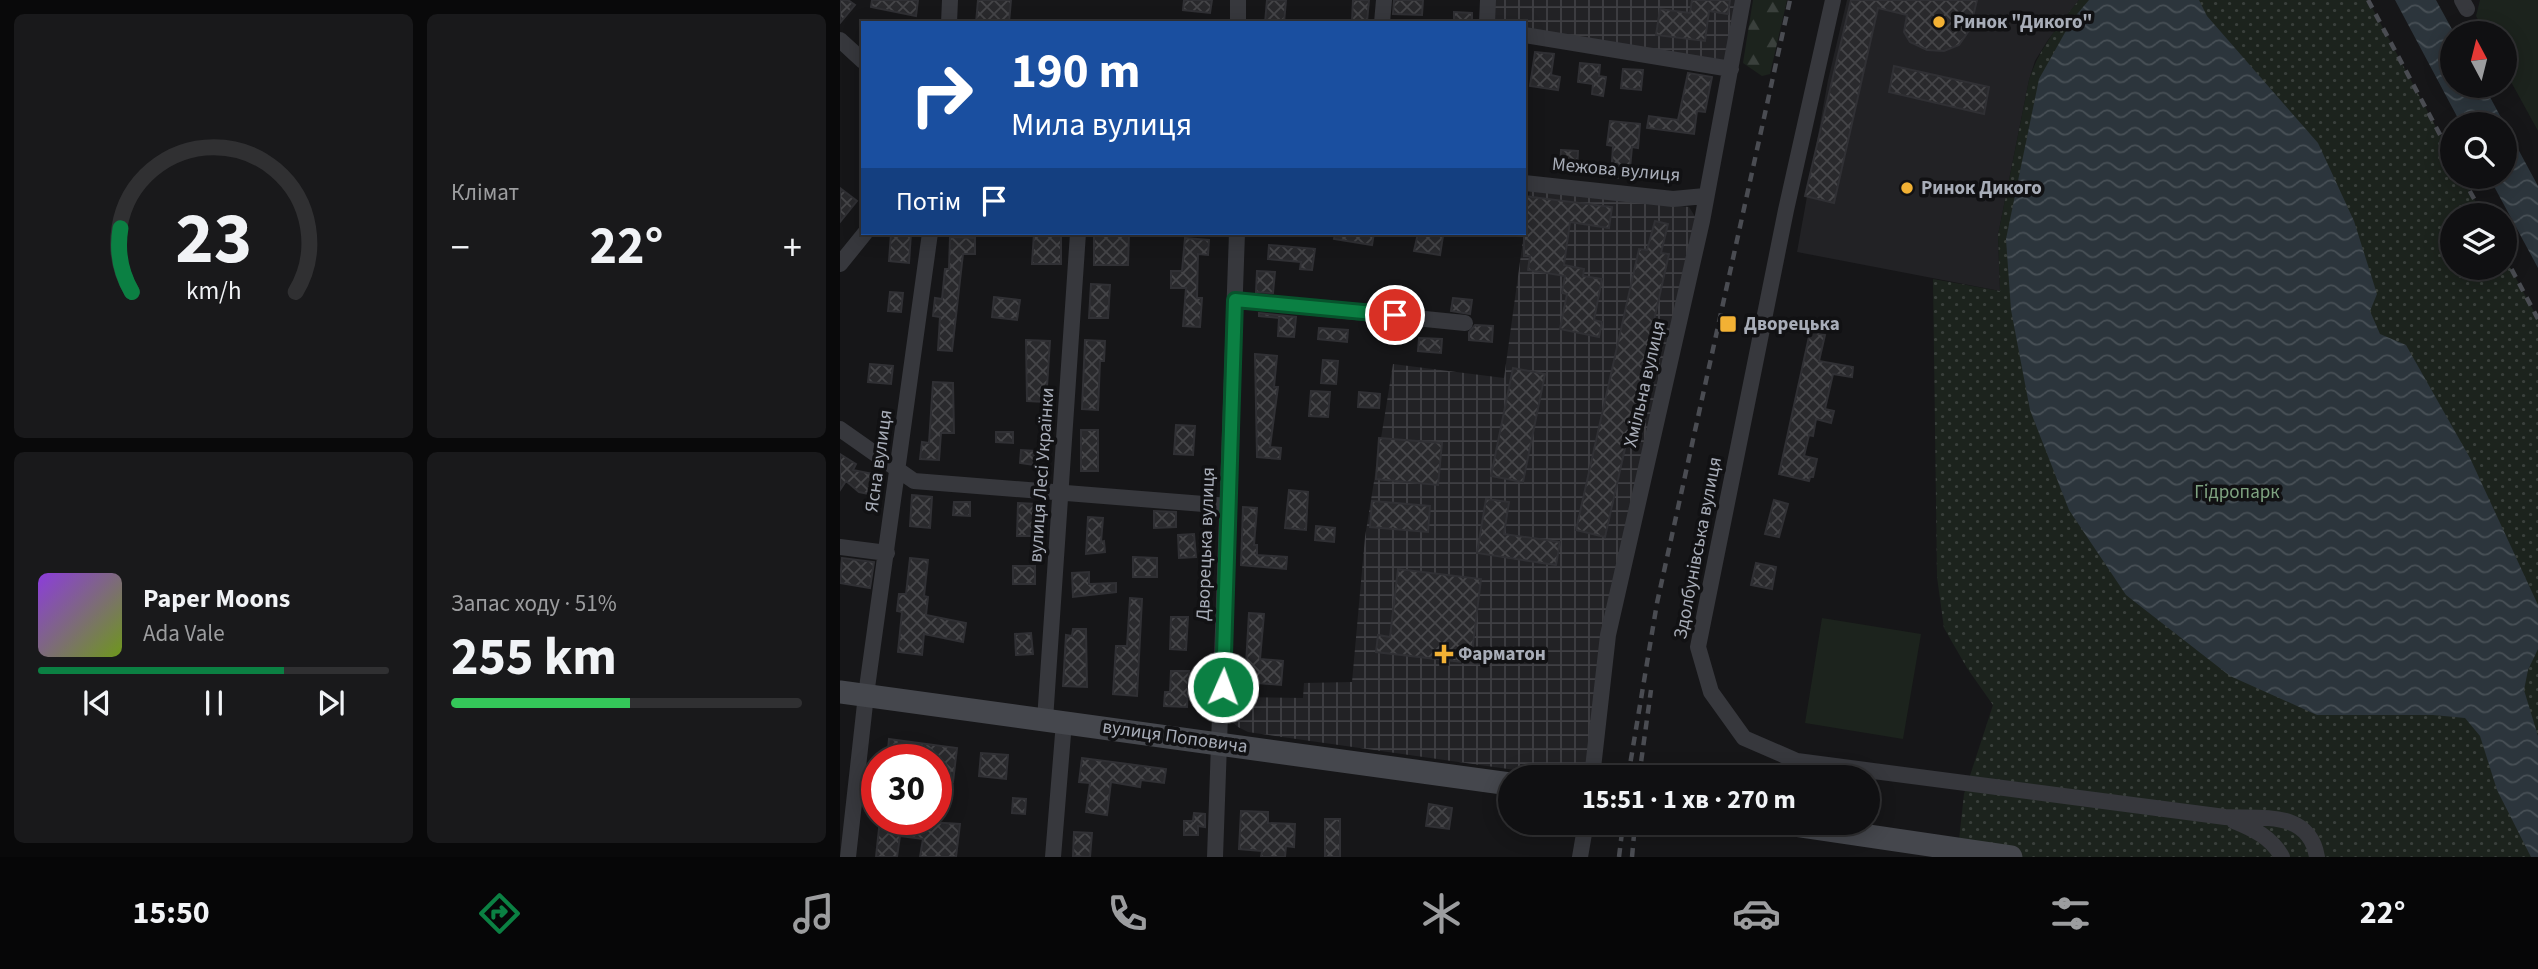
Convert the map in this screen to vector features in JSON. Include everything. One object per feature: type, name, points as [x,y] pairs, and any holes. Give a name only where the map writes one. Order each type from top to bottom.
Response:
[{"type":"main road","name":"вулиця Поповича","points":[[840,692],[1498,782]]},
{"type":"main road","points":[[1862,835],[2011,857]]},
{"type":"street","points":[[948,21],[950,0]]},
{"type":"street","points":[[1238,0],[1238,21]]},
{"type":"street","points":[[1382,21],[1384,0]]},
{"type":"street","points":[[1487,21],[1488,0]]},
{"type":"street","name":"Хмільна вулиця","points":[[1593,765],[1608,635],[1700,234],[1743,0]]},
{"type":"street","name":"Здолбунівська вулиця","points":[[1833,0],[1786,210],[1698,647],[1711,692],[1744,738],[1797,761],[2225,817],[2285,820],[2300,825],[2309,834],[2317,857]]},
{"type":"street","points":[[1526,35],[1731,69]]},
{"type":"street","points":[[840,40],[861,59]]},
{"type":"street","name":"Межова вулиця","points":[[1526,183],[1673,199],[1705,196]]},
{"type":"street","points":[[840,264],[863,235]]},
{"type":"street","name":"Ясна вулиця","points":[[848,857],[866,695],[930,235]]},
{"type":"street","name":"вулиця Лесі Українки","points":[[1053,857],[1062,494],[1078,235]]},
{"type":"street","name":"Дворецька вулиця","points":[[1215,857],[1237,235]]},
{"type":"street","points":[[1235,300],[1465,323]]},
{"type":"street","points":[[840,429],[914,481],[1229,506]]},
{"type":"street","points":[[840,547],[887,553]]},
{"type":"street","name":"Здолбунівська вулиця","points":[[2225,817],[2255,830],[2276,845],[2282,857]]},
{"type":"street","points":[[1580,857],[1584,835]]},
{"type":"shaded area","points":[[1492,0],[1735,0],[1725,64],[1526,31],[1526,21],[1491,21]]},
{"type":"shaded area","name":"Ринок Дикого","points":[[1847,0],[2079,0],[2048,40],[2035,61],[2029,80],[1998,235],[2000,291],[1797,252],[1828,80]]},
{"type":"shaded area","points":[[1530,189],[1689,207],[1696,218],[1588,765],[1498,765],[1498,768],[1248,732],[1238,727],[1231,721],[1230,697],[1303,698],[1304,683],[1352,682],[1365,537],[1393,364],[1504,378],[1524,235],[1526,235]]},
{"type":"green space","points":[[1753,0],[1787,0],[1770,74],[1762,76],[1743,63]]},
{"type":"green space","name":"Гідропарк","points":[[2079,0],[2368,0],[2440,135],[2440,189],[2469,189],[2476,203],[2440,203],[2440,280],[2517,280],[2538,319],[2538,857],[2011,857],[1958,849],[1964,794],[1993,705],[1944,628],[1937,577],[1933,279],[2000,291],[1998,235],[2029,80],[2044,47]]},
{"type":"green space","points":[[2480,0],[2538,0],[2538,131],[2517,93],[2517,21],[2479,21],[2476,16]]},
{"type":"green space","points":[[1822,618],[1921,634],[1903,739],[1805,723]]},
{"type":"water","points":[[2089,0],[2199,0],[2207,16],[2318,143],[2354,221],[2377,294],[2370,311],[2380,334],[2406,345],[2470,458],[2538,605],[2538,649],[2528,670],[2524,690],[2538,736],[2538,857],[2531,857],[2497,790],[2480,736],[2465,718],[2433,715],[2317,715],[2230,676],[2126,595],[2069,510],[2030,410],[2011,310],[2006,239],[2039,79],[2072,20]]},
{"type":"water","points":[[2395,0],[2436,0],[2447,21],[2440,21],[2440,85]]},
{"type":"water","points":[[2447,98],[2490,98],[2498,112],[2455,112]]},
{"type":"water","points":[[2517,147],[2538,186],[2538,268],[2517,229],[2517,203],[2503,203],[2495,189],[2517,189]]},
{"type":"building","points":[[840,0],[848,0],[855,5],[840,23]]},
{"type":"building","points":[[872,0],[918,0],[916,16],[871,7]]},
{"type":"building","points":[[978,0],[1011,0],[1009,21],[976,21]]},
{"type":"building","points":[[1184,0],[1212,0],[1210,13],[1183,10]]},
{"type":"building","points":[[1267,0],[1286,0],[1284,21],[1265,21]]},
{"type":"building","points":[[1353,0],[1369,0],[1367,21],[1352,21]]},
{"type":"building","points":[[1394,0],[1423,0],[1422,15],[1393,14]]},
{"type":"building","points":[[1692,0],[1730,0],[1728,14],[1709,11],[1705,41],[1656,35],[1660,9],[1690,13]]},
{"type":"building","points":[[1851,0],[1977,0],[1970,29],[1959,45],[1944,51],[1927,50],[1910,42],[1904,32],[1907,15],[1878,8],[1834,203],[1805,196]]},
{"type":"building","points":[[1454,12],[1472,13],[1472,21],[1454,21]]},
{"type":"building","points":[[1535,52],[1554,54],[1551,75],[1560,77],[1558,90],[1530,86]]},
{"type":"building","points":[[1580,63],[1600,65],[1599,76],[1606,77],[1603,96],[1592,94],[1593,84],[1578,82]]},
{"type":"building","points":[[1894,66],[1989,87],[1984,114],[1889,92]]},
{"type":"building","points":[[1623,69],[1643,70],[1641,90],[1621,88]]},
{"type":"building","points":[[1688,73],[1712,77],[1705,112],[1697,111],[1694,134],[1647,128],[1649,116],[1678,120]]},
{"type":"building","points":[[1610,121],[1640,124],[1638,148],[1632,147],[1629,179],[1611,177],[1613,146],[1607,145]]},
{"type":"building","points":[[1561,150],[1578,151],[1577,171],[1560,170]]},
{"type":"building","points":[[840,188],[857,201],[840,222]]},
{"type":"building","points":[[1526,196],[1612,207],[1609,228],[1570,222],[1564,265],[1584,269],[1583,276],[1602,279],[1594,320],[1602,322],[1599,337],[1560,329],[1567,294],[1562,293],[1565,276],[1528,270],[1530,256],[1524,256]]},
{"type":"building","points":[[1655,221],[1668,224],[1661,253],[1669,254],[1605,537],[1576,530],[1639,249],[1647,250]]},
{"type":"building","points":[[891,235],[911,235],[909,263],[889,261]]},
{"type":"building","points":[[1034,235],[1061,235],[1061,264],[1032,264]]},
{"type":"building","points":[[1094,235],[1129,235],[1128,265],[1094,265]]},
{"type":"building","points":[[1335,235],[1374,235],[1372,245],[1334,239]]},
{"type":"building","points":[[1418,235],[1443,236],[1440,255],[1414,251]]},
{"type":"building","points":[[950,237],[975,238],[975,254],[963,254],[952,351],[938,350],[940,317],[933,316],[935,298],[942,299],[945,269],[949,269]]},
{"type":"building","points":[[1185,238],[1209,240],[1208,255],[1198,254],[1197,298],[1202,298],[1200,327],[1183,326],[1186,288],[1171,288],[1171,271],[1182,271]]},
{"type":"building","points":[[1269,245],[1315,249],[1312,270],[1300,269],[1301,262],[1268,259]]},
{"type":"building","points":[[1257,271],[1275,272],[1273,293],[1256,292]]},
{"type":"building","points":[[1091,284],[1110,285],[1108,318],[1089,318]]},
{"type":"building","points":[[890,292],[903,293],[901,312],[888,311]]},
{"type":"building","points":[[994,297],[1020,300],[1017,320],[992,317]]},
{"type":"building","points":[[1453,298],[1472,300],[1470,314],[1451,311]]},
{"type":"building","points":[[1259,313],[1296,317],[1294,337],[1278,336],[1279,318],[1259,316]]},
{"type":"building","points":[[1475,325],[1493,326],[1492,342],[1469,340],[1469,332]]},
{"type":"building","points":[[1319,328],[1348,330],[1347,342],[1318,339]]},
{"type":"building","points":[[1810,332],[1825,335],[1819,361],[1853,367],[1852,377],[1833,374],[1825,409],[1834,411],[1831,423],[1816,419],[1813,436],[1809,435],[1804,456],[1817,459],[1813,477],[1810,477],[1809,481],[1779,474]]},
{"type":"building","points":[[1419,338],[1442,339],[1441,353],[1418,351]]},
{"type":"building","points":[[1026,340],[1050,341],[1046,402],[1027,401]]},
{"type":"building","points":[[1085,340],[1105,341],[1104,361],[1100,361],[1098,410],[1082,409]]},
{"type":"building","points":[[1255,354],[1277,356],[1274,387],[1278,387],[1270,447],[1281,448],[1280,459],[1257,457]]},
{"type":"building","points":[[1323,360],[1338,361],[1336,384],[1321,383]]},
{"type":"building","points":[[870,364],[893,366],[891,384],[868,382]]},
{"type":"building","points":[[1513,368],[1545,374],[1523,482],[1491,476]]},
{"type":"building","points":[[933,382],[953,383],[954,433],[941,433],[939,460],[920,459],[922,442],[929,443]]},
{"type":"building","points":[[1311,391],[1330,392],[1328,417],[1309,416]]},
{"type":"building","points":[[1359,392],[1380,394],[1379,408],[1358,407]]},
{"type":"building","points":[[1176,425],[1195,426],[1193,455],[1174,454]]},
{"type":"building","points":[[1081,430],[1098,430],[1098,471],[1081,471]]},
{"type":"building","points":[[996,432],[1013,432],[1013,443],[996,442]]},
{"type":"building","points":[[1379,438],[1442,443],[1438,485],[1376,479]]},
{"type":"building","points":[[1021,450],[1036,451],[1035,465],[1020,463]]},
{"type":"building","points":[[840,454],[856,464],[853,470],[878,475],[874,495],[859,492],[846,481],[840,490]]},
{"type":"building","points":[[1289,490],[1308,492],[1306,530],[1285,528]]},
{"type":"building","points":[[912,495],[932,497],[930,528],[910,526]]},
{"type":"building","points":[[1486,499],[1509,502],[1504,534],[1560,542],[1556,565],[1477,553]]},
{"type":"building","points":[[1774,500],[1788,504],[1779,537],[1765,534]]},
{"type":"building","points":[[1372,501],[1430,506],[1428,532],[1370,527]]},
{"type":"building","points":[[954,502],[970,502],[970,516],[953,515]]},
{"type":"building","points":[[1018,503],[1037,504],[1036,536],[1017,536]]},
{"type":"building","points":[[1243,507],[1257,508],[1254,545],[1257,545],[1257,555],[1287,557],[1286,569],[1241,565]]},
{"type":"building","points":[[1154,511],[1176,512],[1176,527],[1154,528]]},
{"type":"building","points":[[1088,517],[1103,518],[1101,542],[1104,541],[1105,552],[1086,554]]},
{"type":"building","points":[[1316,526],[1335,528],[1334,542],[1315,540]]},
{"type":"building","points":[[1194,534],[1196,557],[1179,558],[1178,535]]},
{"type":"building","points":[[1133,557],[1157,558],[1157,577],[1133,577]]},
{"type":"building","points":[[842,558],[874,562],[870,588],[840,583]]},
{"type":"building","points":[[910,558],[928,560],[924,596],[928,597],[926,615],[966,623],[963,642],[924,634],[922,655],[898,652],[902,612],[897,611],[899,594],[906,594]]},
{"type":"building","points":[[1756,563],[1776,567],[1772,589],[1751,585]]},
{"type":"building","points":[[1013,566],[1035,566],[1035,584],[1013,584]]},
{"type":"building","points":[[1398,569],[1481,579],[1472,652],[1490,654],[1488,665],[1376,652],[1378,635],[1390,637]]},
{"type":"building","points":[[1089,572],[1089,584],[1116,583],[1116,592],[1073,597],[1072,573]]},
{"type":"building","points":[[1130,598],[1142,599],[1137,696],[1113,694],[1116,646],[1127,646]]},
{"type":"building","points":[[1249,613],[1264,614],[1260,659],[1283,661],[1281,685],[1245,682]]},
{"type":"building","points":[[1171,617],[1188,617],[1186,650],[1170,649]]},
{"type":"building","points":[[1073,629],[1086,629],[1087,687],[1063,686],[1066,635],[1072,636]]},
{"type":"building","points":[[1031,633],[1033,654],[1016,655],[1015,634]]},
{"type":"building","points":[[1171,671],[1189,671],[1187,707],[1164,706],[1165,692],[1170,692]]},
{"type":"building","points":[[889,739],[927,744],[889,744]]},
{"type":"building","points":[[952,747],[957,748],[952,782]]},
{"type":"building","points":[[981,753],[1008,755],[1006,779],[979,776]]},
{"type":"building","points":[[1082,758],[1166,769],[1164,783],[1141,780],[1140,787],[1111,782],[1107,815],[1086,812],[1090,783],[1079,782]]},
{"type":"building","points":[[1013,798],[1026,799],[1025,814],[1012,813]]},
{"type":"building","points":[[1429,804],[1452,808],[1449,829],[1426,826]]},
{"type":"building","points":[[1241,811],[1268,812],[1268,823],[1295,824],[1294,847],[1286,846],[1285,857],[1261,857],[1262,851],[1239,849]]},
{"type":"building","points":[[1194,813],[1205,814],[1205,827],[1198,826],[1198,835],[1184,835],[1184,821],[1193,821]]},
{"type":"building","points":[[1325,819],[1340,819],[1340,857],[1325,857]]},
{"type":"building","points":[[952,824],[960,824],[956,857],[920,857],[923,839],[900,836],[897,857],[876,857],[878,835],[952,835]]},
{"type":"building","points":[[1074,832],[1092,833],[1090,857],[1073,856]]},
{"type":"railway","points":[[1630,765],[1657,603],[1790,0]]},
{"type":"railway","points":[[2368,0],[2440,135]]},
{"type":"railway","points":[[2469,189],[2476,203]]},
{"type":"railway","points":[[2517,279],[2538,319]]},
{"type":"railway","points":[[1641,765],[1651,690]]},
{"type":"railway","points":[[1619,857],[1622,835]]},
{"type":"railway","points":[[1632,857],[1634,835]]},
{"type":"place","name":"Ринок \"Дикого\"","points":[[1939,22]]},
{"type":"place","name":"Ринок Дикого","points":[[1907,188]]},
{"type":"place","name":"Дворецька","points":[[1728,324]]},
{"type":"place","name":"Фарматон","points":[[1444,654]]},
{"type":"route","points":[[1223,687],[1235,300],[1395,315]]}]
